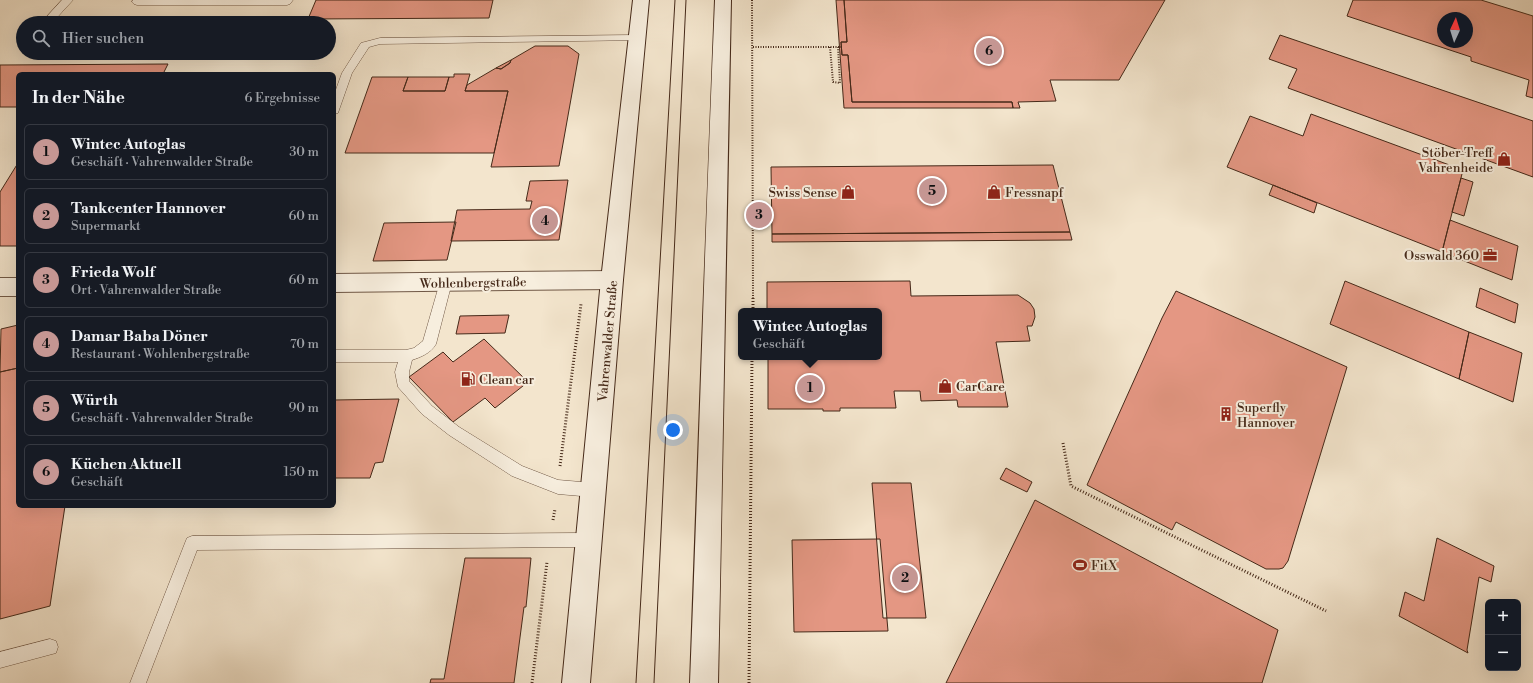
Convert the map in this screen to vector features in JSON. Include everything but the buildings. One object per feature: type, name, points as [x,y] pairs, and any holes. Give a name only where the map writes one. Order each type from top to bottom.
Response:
[{"type":"main road","name":"Vahrenwalder Straße","points":[[576,683],[612,280],[641,0]]},
{"type":"main road","points":[[704,683],[712,423],[714,271],[723,0]]},
{"type":"main road","name":"Wohlenbergstraße","points":[[336,283],[612,280]]},
{"type":"main road","points":[[0,287],[16,287]]},
{"type":"lane","points":[[53,16],[68,0]]},
{"type":"lane","points":[[138,0],[138,2],[287,2],[288,0]]},
{"type":"lane","points":[[336,104],[347,73],[365,45],[380,41],[638,38]]},
{"type":"lane","points":[[336,356],[406,356],[418,352],[429,344],[446,282]]},
{"type":"lane","points":[[406,356],[402,372],[403,383],[427,410],[454,431],[517,471],[558,488],[593,490]]},
{"type":"lane","points":[[138,683],[192,543],[589,540]]},
{"type":"lane","points":[[0,660],[50,647]]},
{"type":"path","points":[[752,0],[753,308]]},
{"type":"path","points":[[753,47],[842,47]]},
{"type":"path","points":[[830,47],[833,82],[840,83],[838,47]]},
{"type":"path","points":[[749,683],[752,360]]},
{"type":"path","points":[[1063,442],[1070,486],[1326,611]]},
{"type":"tram line","points":[[636,683],[675,0]]},
{"type":"tram line","points":[[654,683],[686,0]]},
{"type":"place","name":"Küchen Aktuell","points":[[989,51]]},
{"type":"place","name":"Stöber-Treff Vahrenheide","points":[[1504,159]]},
{"type":"place","name":"Würth","points":[[932,191]]},
{"type":"place","name":"Swiss Sense","points":[[848,192]]},
{"type":"place","name":"Fressnapf","points":[[994,192]]},
{"type":"place","name":"Frieda Wolf","points":[[759,215]]},
{"type":"place","name":"Damar Baba Döner","points":[[545,221]]},
{"type":"place","name":"Osswald 360","points":[[1490,255]]},
{"type":"place","name":"Clean car","points":[[468,379]]},
{"type":"place","name":"CarCare","points":[[945,386]]},
{"type":"place","name":"Wintec Autoglas","points":[[810,388]]},
{"type":"place","name":"Superfly Hannover","points":[[1226,414]]},
{"type":"place","name":"FitX","points":[[1080,565]]},
{"type":"place","name":"Tankcenter Hannover","points":[[905,578]]}]
